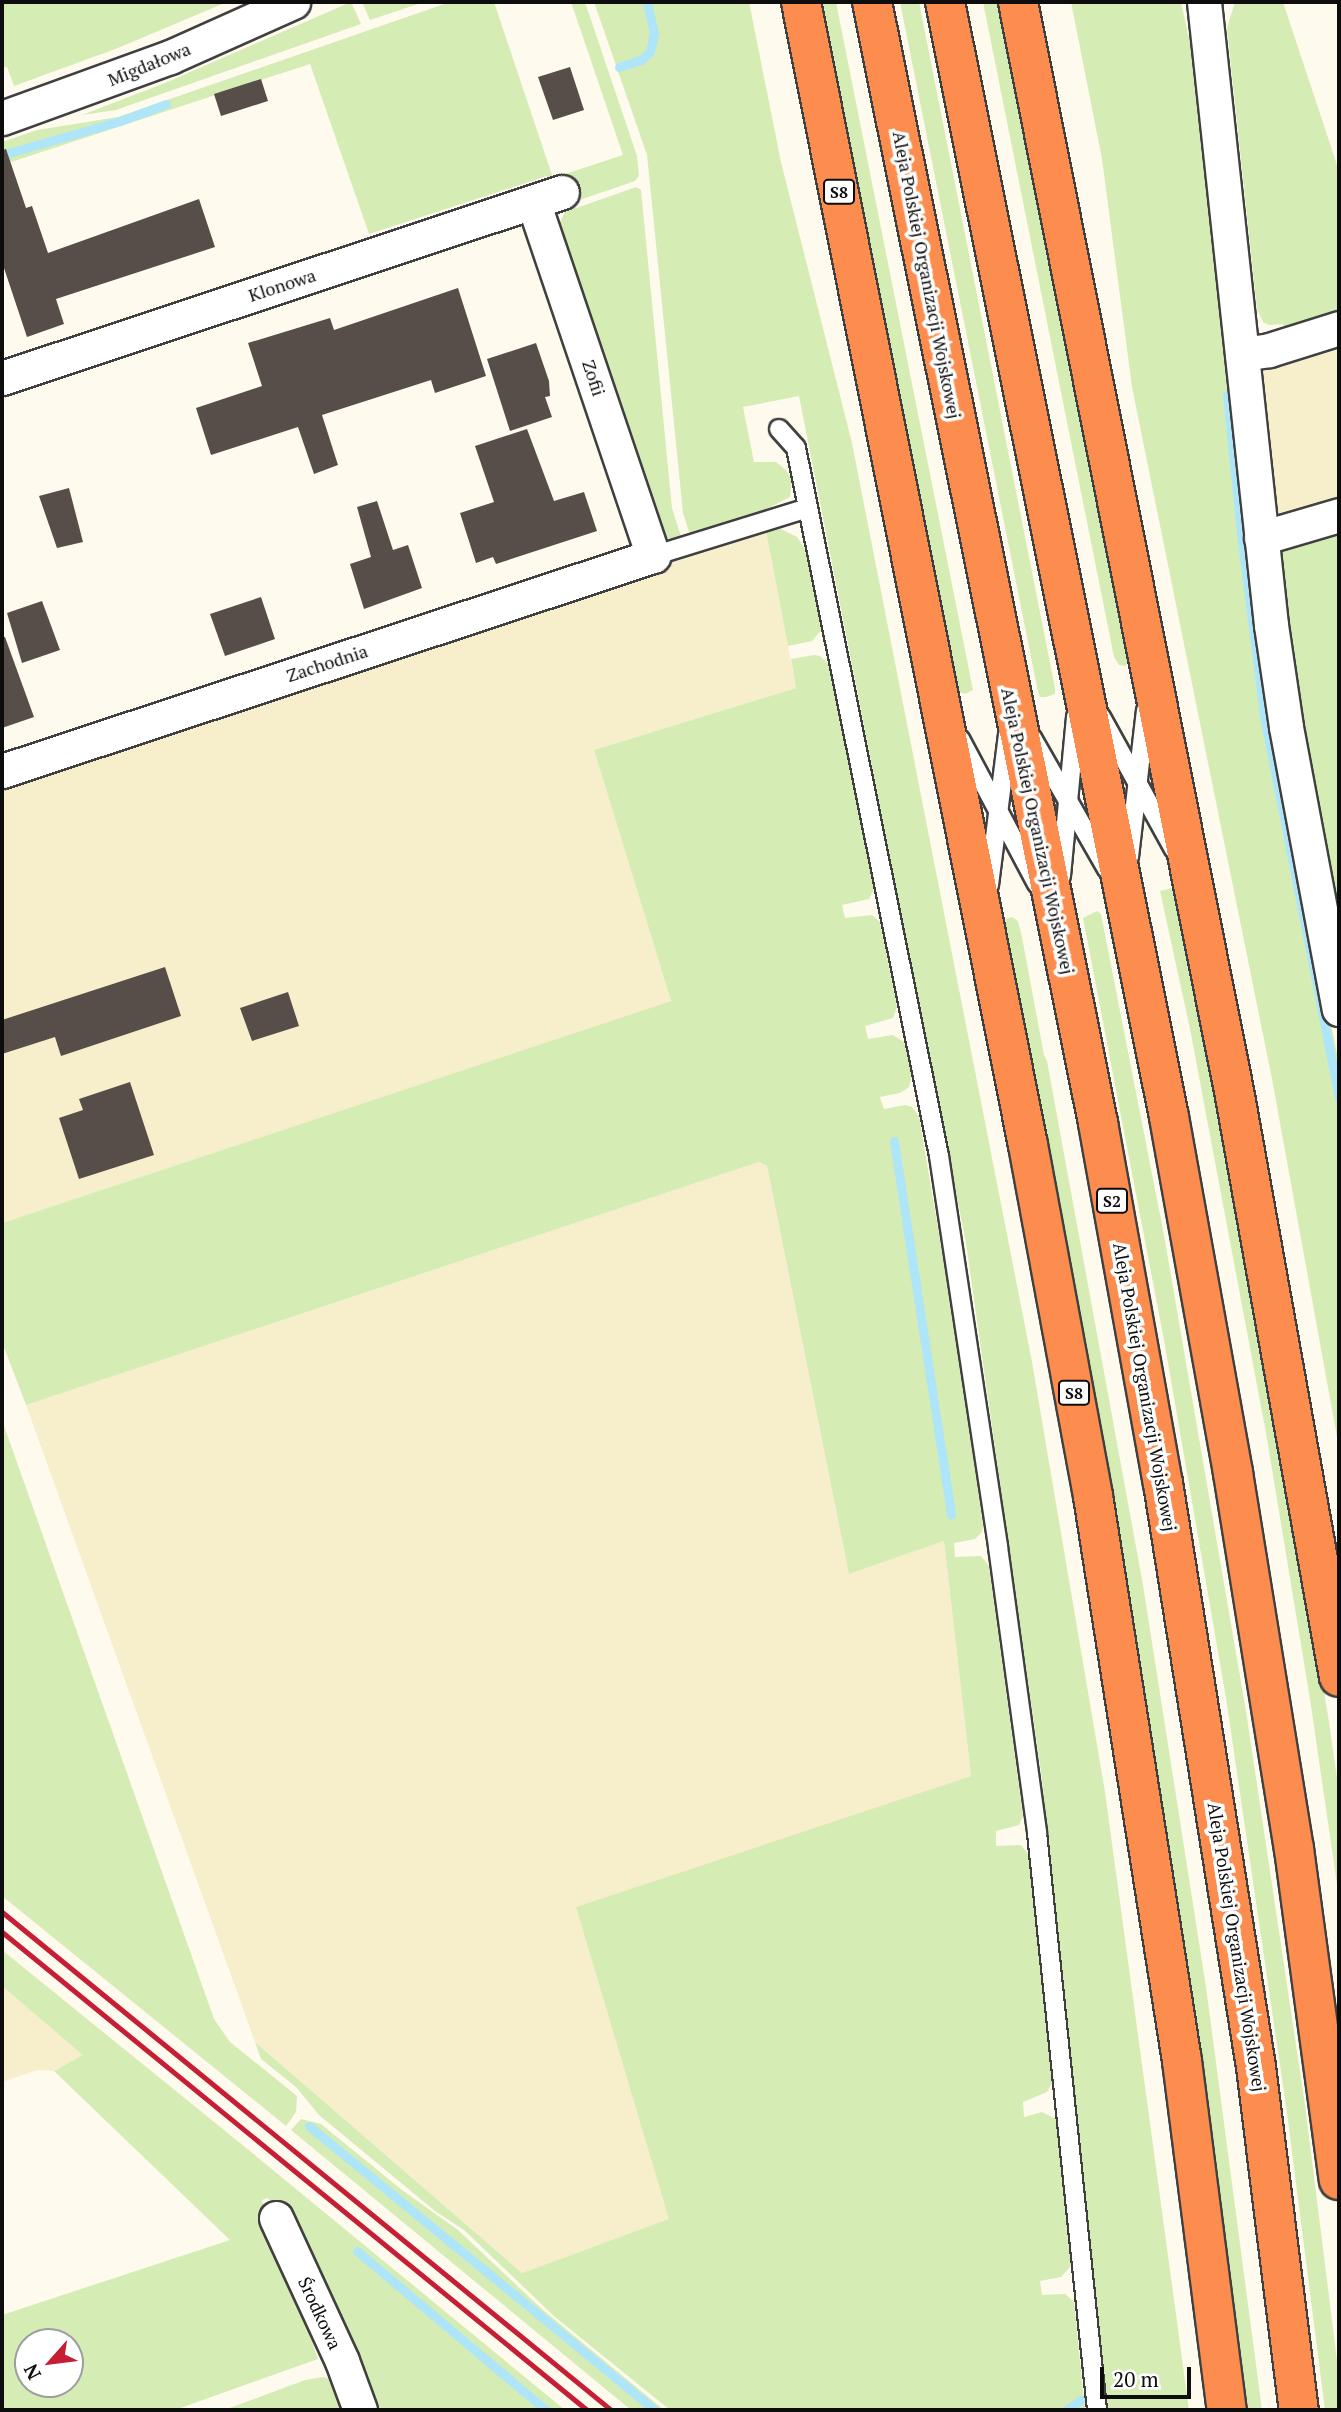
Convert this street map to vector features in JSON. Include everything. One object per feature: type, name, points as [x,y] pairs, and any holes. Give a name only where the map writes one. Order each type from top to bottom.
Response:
[{"type":"highway","name":"S8","points":[[801,2],[984,924],[1093,1496],[1180,2048],[1227,2410]]},
{"type":"highway","name":"Aleja Polskiej Organizacji Wojskowej","points":[[872,2],[1098,1123],[1161,1469],[1256,2067],[1299,2410]]},
{"type":"highway","points":[[945,2],[1169,1117],[1233,1474],[1294,1849],[1339,2180]]},
{"type":"highway","points":[[1018,2],[1151,666],[1266,1261],[1339,1677]]},
{"type":"street","name":"Migdałowa","points":[[2,118],[170,57],[293,2]]},
{"type":"street","points":[[1204,2],[1261,538],[1286,727],[1334,956],[1339,1009]]},
{"type":"street","name":"Klonowa","points":[[2,378],[548,197]]},
{"type":"street","name":"Zofii","points":[[548,197],[653,556]]},
{"type":"street","points":[[1242,354],[1269,350],[1339,328]]},
{"type":"street","points":[[1261,538],[1339,515]]},
{"type":"street","name":"Zachodnia","points":[[2,771],[653,556]]},
{"type":"street","name":"Środkowa","points":[[276,2218],[342,2361],[360,2410]]},
{"type":"lane","points":[[779,429],[796,448],[939,1156],[994,1520],[1037,1833],[1097,2410]]},
{"type":"lane","points":[[653,556],[808,508]]},
{"type":"lane","points":[[1125,899],[1151,666]]},
{"type":"lane","points":[[1079,677],[1193,884]]},
{"type":"lane","points":[[1057,921],[1079,677]]},
{"type":"lane","points":[[939,699],[1057,921]]},
{"type":"lane","points":[[1012,704],[1125,899]]},
{"type":"lane","points":[[984,924],[1012,704]]},
{"type":"shaded area","points":[[1339,337],[1339,503],[1282,517],[1270,507],[1259,376],[1264,367]]},
{"type":"shaded area","points":[[766,531],[796,688],[594,750],[671,1001],[2,1223],[2,783]]},
{"type":"shaded area","points":[[759,1162],[767,1166],[849,1574],[944,1541],[971,1776],[577,1907],[670,2219],[522,2273],[255,2042],[26,1405]]},
{"type":"shaded area","points":[[2,1986],[84,2055],[54,2071],[38,2070],[2,2082]]},
{"type":"green space","points":[[2,2],[227,2],[118,48],[14,86],[7,67],[2,68]]},
{"type":"green space","points":[[351,2],[361,24],[116,110],[82,115],[165,83]]},
{"type":"green space","points":[[362,2],[424,2],[370,20]]},
{"type":"green space","points":[[450,2],[494,2],[553,178],[623,155],[571,2],[585,2],[637,156],[639,176],[635,181],[568,204],[547,176],[369,234],[310,64],[2,165],[2,142],[37,130],[118,117]]},
{"type":"green space","points":[[594,2],[749,2],[781,162],[852,443],[1032,1362],[1105,1792],[1189,2410],[1108,2410],[1042,1779],[966,1243],[799,396],[743,407],[754,462],[776,462],[786,470],[792,480],[790,497],[757,514],[690,535],[683,513],[647,155]]},
{"type":"green space","points":[[819,2],[836,2],[973,690],[965,694],[957,691]]},
{"type":"green space","points":[[900,2],[919,2],[1055,688],[1055,694],[1046,697],[1040,697],[1038,692]]},
{"type":"green space","points":[[983,2],[1000,2],[1131,661],[1125,666],[1119,665],[1114,657]]},
{"type":"green space","points":[[1071,2],[1181,2],[1201,93],[1302,874],[1339,1064],[1339,1448],[1272,1079],[1132,387],[1102,159]]},
{"type":"green space","points":[[1235,2],[1283,2],[1339,171],[1339,311],[1300,324],[1286,334],[1283,324],[1269,325],[1263,322],[1257,309],[1227,28]]},
{"type":"green space","points":[[636,187],[641,190],[672,508],[681,537],[673,539],[664,537],[558,244],[564,242],[559,224],[565,212]]},
{"type":"green space","points":[[781,529],[797,537],[807,552],[822,629],[812,641],[788,646],[766,531]]},
{"type":"green space","points":[[1339,529],[1339,928],[1298,736],[1278,559],[1283,551],[1296,543]]},
{"type":"green space","points":[[820,656],[829,664],[874,889],[869,899],[842,905],[845,918],[872,915],[880,922],[897,1007],[893,1018],[865,1026],[868,1039],[893,1035],[904,1042],[912,1075],[909,1087],[900,1093],[880,1097],[884,1109],[905,1105],[912,1107],[919,1116],[956,1335],[983,1526],[982,1532],[975,1539],[954,1543],[955,1557],[981,1556],[989,1566],[1023,1816],[1019,1825],[996,1831],[996,1846],[1021,1845],[1029,1855],[1053,2081],[1047,2092],[1023,2102],[1024,2117],[1042,2112],[1056,2119],[1071,2266],[1061,2277],[1040,2281],[1042,2295],[1065,2294],[1074,2302],[1085,2410],[670,2410],[555,2317],[464,2230],[435,2211],[319,2115],[296,2087],[261,2059],[255,2042],[522,2273],[669,2219],[576,1907],[971,1776],[944,1541],[849,1574],[767,1166],[759,1162],[26,1405],[2,1342],[2,1223],[671,1001],[594,750],[796,688],[791,659]]},
{"type":"green space","points":[[1176,887],[1296,1518],[1329,1722],[1339,1792],[1339,1898],[1310,1699],[1266,1433],[1190,1029],[1160,891]]},
{"type":"green space","points":[[1097,911],[1101,914],[1164,1235],[1246,1711],[1305,2105],[1339,2376],[1339,2410],[1325,2410],[1287,2113],[1226,1698],[1164,1340],[1083,918]]},
{"type":"green space","points":[[1012,917],[1018,921],[1022,937],[1047,1061],[1143,1585],[1206,1987],[1262,2410],[1245,2410],[1211,2140],[1147,1711],[1119,1542],[1004,926],[1006,919]]},
{"type":"green space","points":[[2,1420],[214,2019],[230,2042],[297,2096],[296,2112],[286,2126],[2,1896]]},
{"type":"green space","points":[[2,1950],[565,2410],[368,2410],[282,2215],[268,2198],[262,2200],[318,2359],[175,2410],[2,2410],[2,2315],[230,2240],[54,2071],[83,2055],[2,1986]]},
{"type":"green space","points":[[301,2119],[321,2124],[402,2190],[458,2230],[543,2310],[664,2410],[631,2410],[291,2130]]},
{"type":"green space","points":[[323,2377],[330,2379],[341,2410],[224,2410],[305,2380]]},
{"type":"building","points":[[570,67],[584,110],[553,120],[538,77]]},
{"type":"building","points":[[261,79],[268,101],[221,116],[214,94]]},
{"type":"building","points":[[6,149],[26,208],[32,206],[48,253],[199,199],[215,247],[56,299],[64,324],[27,337],[2,262],[2,150]]},
{"type":"building","points":[[458,288],[486,376],[435,393],[431,380],[322,415],[338,465],[314,474],[298,427],[211,455],[196,408],[262,386],[248,343],[330,318],[334,330]]},
{"type":"building","points":[[536,343],[549,381],[550,396],[545,397],[552,417],[510,431],[487,359]]},
{"type":"building","points":[[527,429],[554,501],[584,492],[597,531],[496,564],[493,557],[476,563],[460,513],[494,502],[475,446]]},
{"type":"building","points":[[69,488],[83,542],[57,548],[39,496]]},
{"type":"building","points":[[377,501],[393,550],[408,545],[422,588],[364,609],[350,564],[371,557],[357,507]]},
{"type":"building","points":[[261,597],[275,639],[225,656],[210,614]]},
{"type":"building","points":[[42,601],[60,650],[22,663],[7,613]]},
{"type":"building","points":[[2,637],[5,637],[34,717],[2,728]]},
{"type":"building","points":[[165,967],[181,1016],[61,1056],[55,1037],[2,1054],[2,1020]]},
{"type":"building","points":[[288,992],[299,1026],[252,1041],[240,1008]]},
{"type":"building","points":[[130,1082],[154,1155],[79,1179],[59,1118],[83,1110],[79,1099]]},
{"type":"waterway","points":[[619,67],[641,60],[650,52],[654,33],[647,2]]},
{"type":"waterway","points":[[2,155],[120,121],[166,104]]},
{"type":"waterway","points":[[1227,395],[1264,716],[1339,1098]]},
{"type":"waterway","points":[[894,1141],[951,1515]]},
{"type":"waterway","points":[[309,2126],[655,2410]]},
{"type":"waterway","points":[[357,2251],[546,2410]]},
{"type":"waterway","points":[[1067,2410],[1081,2400]]},
{"type":"railway","points":[[2,1912],[611,2410]]},
{"type":"railway","points":[[2,1932],[587,2410]]}]
